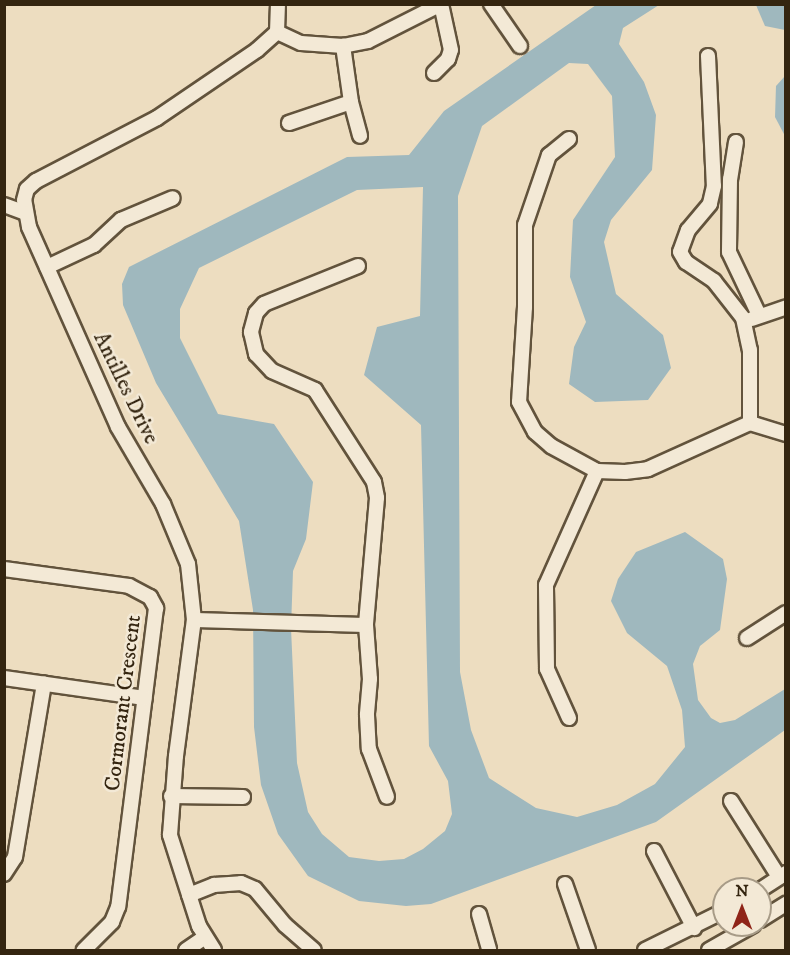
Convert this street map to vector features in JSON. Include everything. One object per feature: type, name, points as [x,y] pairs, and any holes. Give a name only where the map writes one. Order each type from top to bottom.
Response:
[{"type":"street","points":[[4,205],[23,212],[27,189],[36,181],[157,118],[257,50],[277,32],[278,4]]},
{"type":"street","points":[[277,32],[301,43],[342,46],[368,41],[441,4],[451,50],[448,59],[434,73]]},
{"type":"street","points":[[491,4],[520,46]]},
{"type":"street","points":[[342,46],[351,102],[360,136]]},
{"type":"street","points":[[708,56],[714,186],[710,204],[688,230],[680,252],[686,262],[714,281],[745,323],[750,350],[750,423]]},
{"type":"street","points":[[289,123],[351,102]]},
{"type":"street","points":[[569,139],[549,155],[525,225],[525,307],[519,402],[535,432],[551,446],[597,471],[648,469],[750,423],[786,434]]},
{"type":"street","points":[[736,142],[730,179],[729,252],[759,315]]},
{"type":"street","points":[[47,267],[94,245],[122,220],[173,198]]},
{"type":"street","name":"Antilles Drive","points":[[23,212],[118,427],[179,536],[188,564],[194,620],[171,796],[170,835],[189,895],[205,937],[214,951]]},
{"type":"street","points":[[357,266],[264,304],[256,313],[251,332],[256,354],[272,371],[315,390],[374,482],[377,498],[366,625],[369,749],[387,798]]},
{"type":"street","points":[[745,323],[759,315],[786,307]]},
{"type":"street","points":[[569,718],[547,669],[546,585],[597,471]]},
{"type":"street","name":"Cormorant Crescent","points":[[4,570],[129,586],[150,597],[156,608],[156,628],[118,907],[112,922],[84,951]]},
{"type":"street","points":[[747,639],[786,613]]},
{"type":"street","points":[[194,620],[302,621],[366,625]]},
{"type":"street","points":[[4,678],[145,698]]},
{"type":"street","points":[[4,874],[15,857],[44,683]]},
{"type":"street","points":[[171,796],[243,798]]},
{"type":"street","points":[[731,801],[782,875]]},
{"type":"street","points":[[654,851],[694,928]]},
{"type":"street","points":[[189,895],[214,885],[241,883],[255,889],[285,925],[314,951]]},
{"type":"street","points":[[565,884],[588,951]]},
{"type":"street","points":[[772,913],[786,904]]},
{"type":"street","points":[[479,914],[489,951]]},
{"type":"street","points":[[645,951],[712,918]]},
{"type":"street","points":[[186,951],[205,937]]},
{"type":"street","points":[[709,951],[733,937]]},
{"type":"water","points":[[596,5],[659,5],[623,28],[619,44],[644,82],[656,115],[652,170],[611,220],[604,242],[616,294],[663,335],[671,368],[648,400],[595,402],[569,384],[574,347],[586,322],[570,277],[573,220],[615,157],[612,96],[588,64],[569,63],[482,126],[458,196],[460,672],[471,730],[489,778],[536,808],[577,817],[617,805],[655,784],[685,747],[682,710],[667,666],[627,633],[611,601],[618,579],[636,552],[685,532],[723,559],[727,579],[720,630],[700,646],[693,664],[698,700],[711,718],[720,723],[735,720],[785,689],[785,730],[656,822],[431,904],[406,906],[359,901],[308,876],[278,834],[261,785],[254,727],[253,610],[239,521],[156,383],[123,305],[122,284],[129,267],[347,157],[409,155],[444,111]],"holes":[[[423,187],[420,316],[377,327],[364,375],[421,425],[429,746],[448,781],[452,814],[445,831],[423,849],[404,859],[379,861],[349,857],[322,834],[308,812],[297,763],[291,628],[293,571],[306,539],[313,482],[274,424],[218,414],[180,338],[180,309],[199,268],[357,190]]]},
{"type":"water","points":[[756,5],[785,5],[785,30],[765,26]]},
{"type":"water","points":[[785,76],[785,136],[775,117],[776,86]]}]
